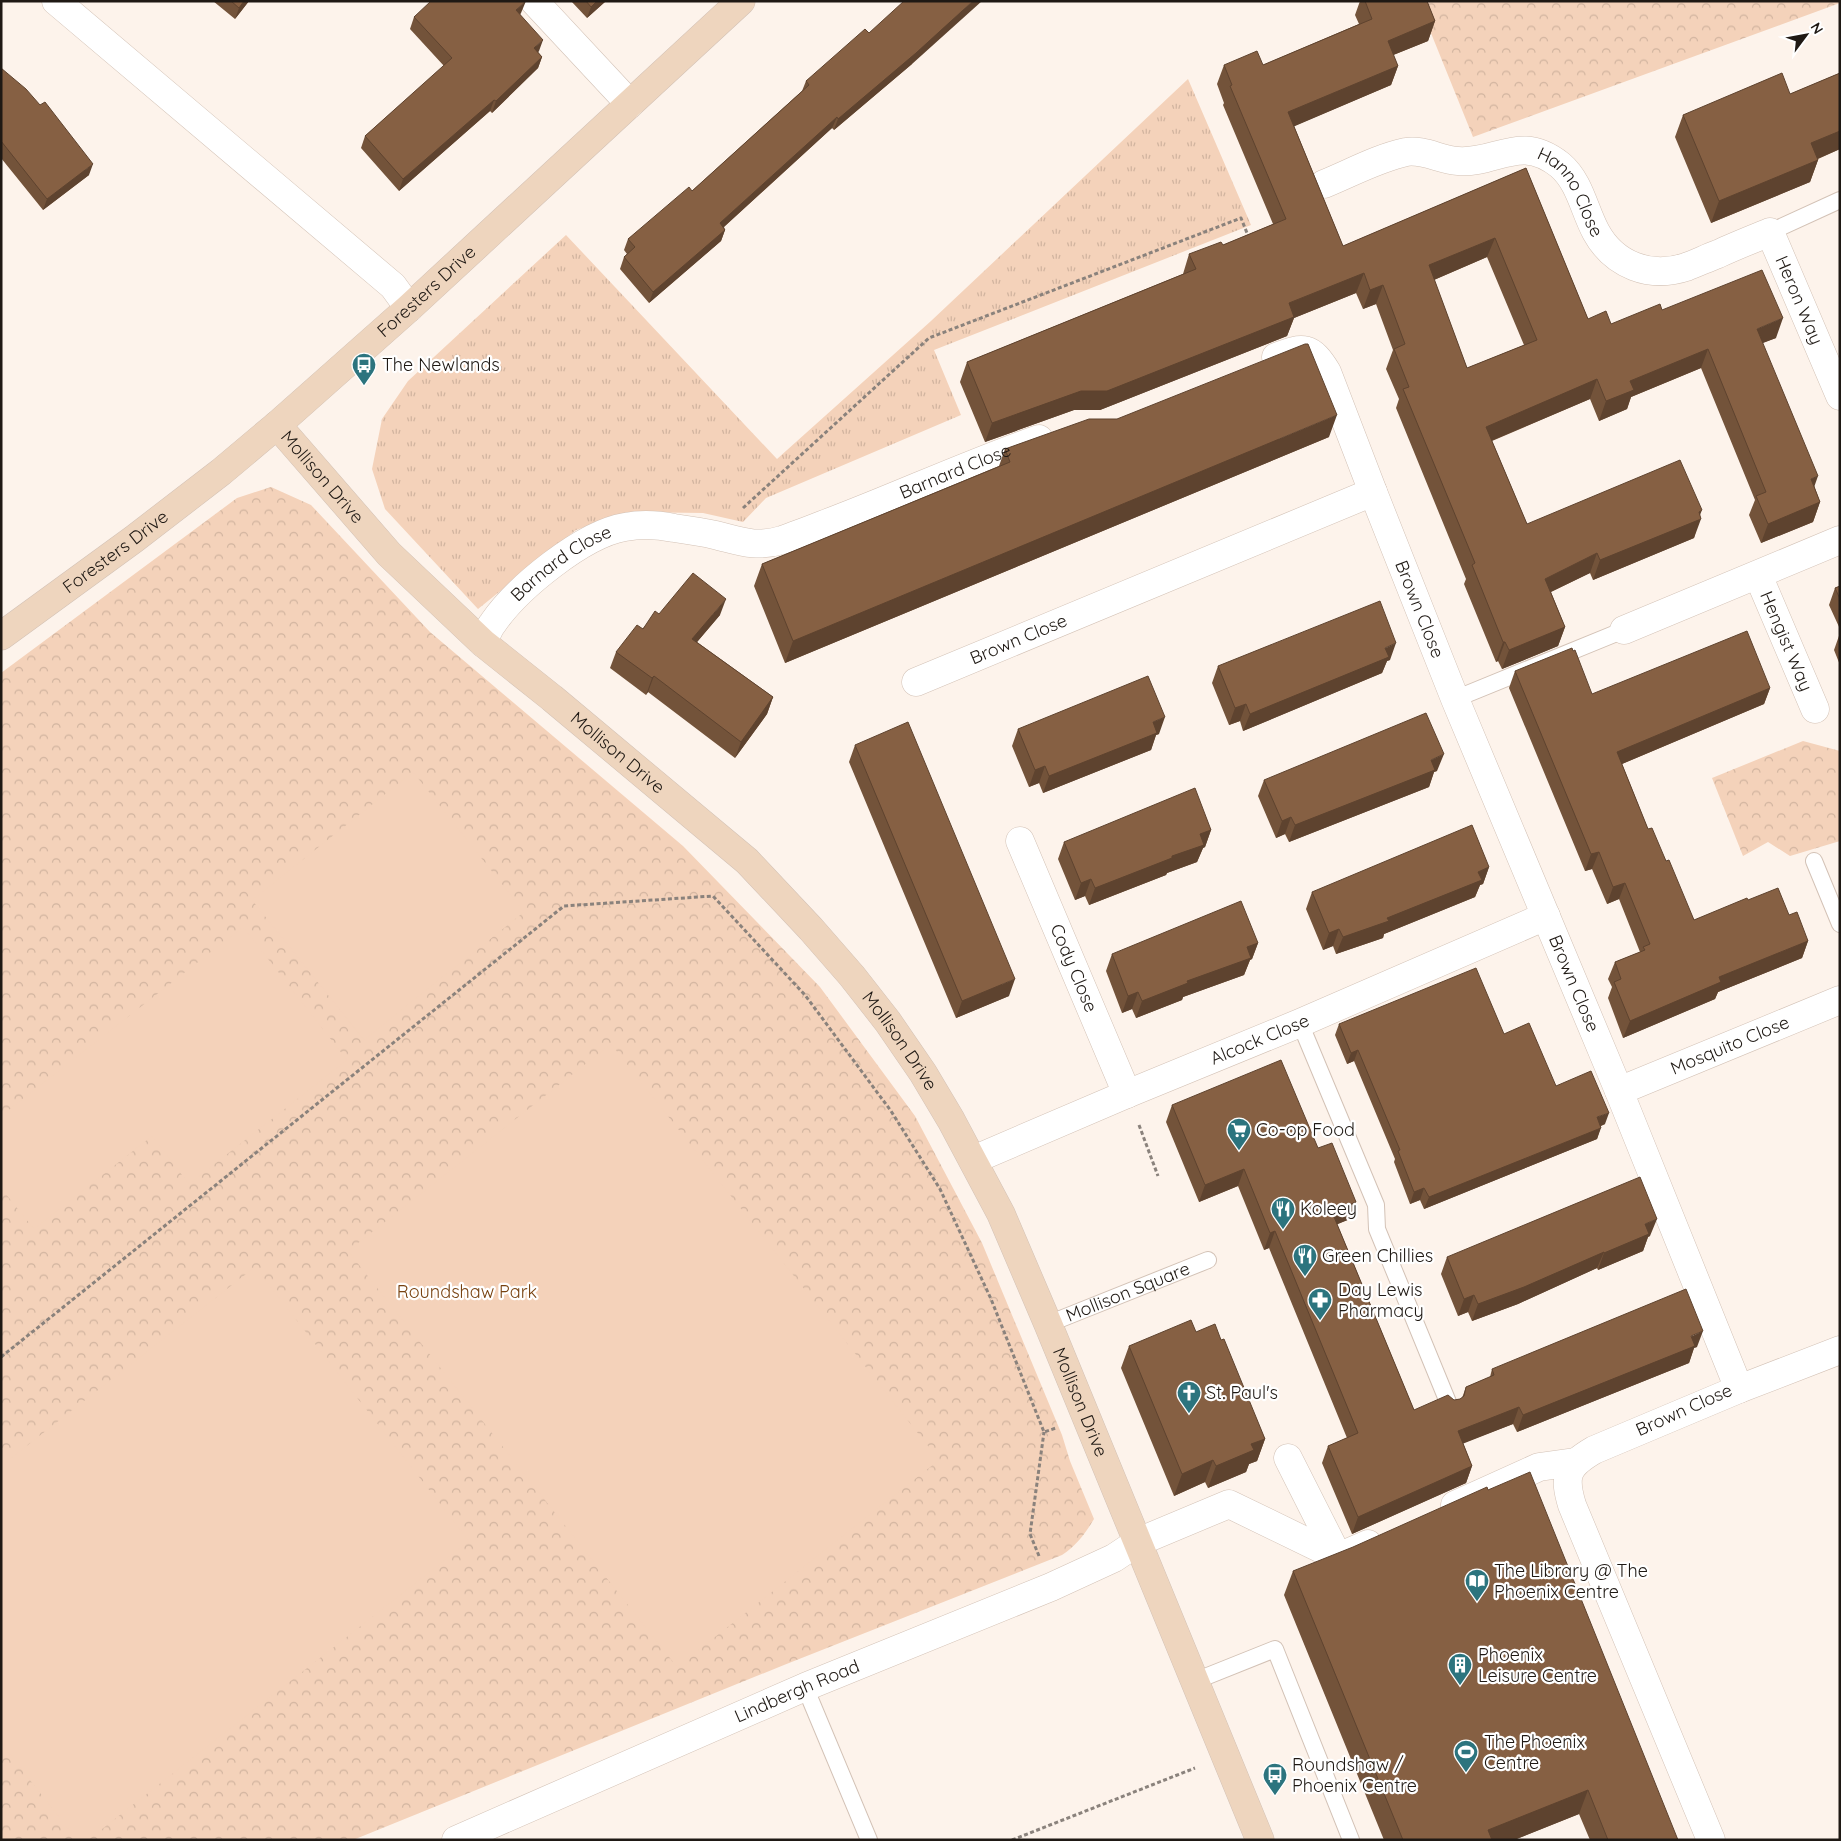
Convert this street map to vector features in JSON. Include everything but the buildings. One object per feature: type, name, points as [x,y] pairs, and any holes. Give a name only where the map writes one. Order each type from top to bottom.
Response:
[{"type":"main road","name":"Foresters Drive","points":[[1,636],[134,539],[221,472],[277,425],[410,308],[741,1]]},
{"type":"main road","name":"Mollison Drive","points":[[277,425],[390,554],[483,644],[552,698],[747,861],[829,949],[888,1022],[923,1073],[951,1120],[1001,1214],[1260,1840]]},
{"type":"street","points":[[56,1],[351,249],[393,286],[410,308]]},
{"type":"street","points":[[534,1],[630,104]]},
{"type":"street","name":"Hanno Close","points":[[1324,184],[1393,155],[1409,152],[1458,161],[1476,160],[1520,150],[1542,155],[1561,166],[1577,188],[1595,231],[1604,245],[1616,257],[1643,270],[1657,271],[1685,267],[1770,232]]},
{"type":"street","name":"Heron Way","points":[[1770,232],[1840,396]]},
{"type":"street","points":[[1250,368],[1295,350],[1307,351],[1317,356],[1327,372],[1373,492]]},
{"type":"street","name":"Barnard Close","points":[[483,644],[491,624],[522,589],[573,549],[599,536],[624,527],[648,526],[674,528],[714,535],[745,544],[764,545],[872,506],[1011,448],[1062,431]]},
{"type":"street","name":"Brown Close","points":[[916,682],[1373,492],[1455,698],[1619,1090],[1739,1389],[1594,1450],[1575,1462]]},
{"type":"street","name":"Hengist Way","points":[[1624,630],[1840,540]]},
{"type":"street","name":"Hengist Way","points":[[1758,575],[1815,709]]},
{"type":"street","name":"Cody Close","points":[[1020,841],[1127,1094]]},
{"type":"street","name":"Alcock Close","points":[[973,1160],[1300,1023],[1546,916]]},
{"type":"street","name":"Mosquito Close","points":[[1619,1090],[1840,1000]]},
{"type":"street","points":[[1739,1389],[1840,1350]]},
{"type":"street","points":[[1288,1458],[1338,1557],[1391,1534]]},
{"type":"street","points":[[1434,1514],[1539,1467],[1575,1462]]},
{"type":"street","points":[[1575,1462],[1567,1480],[1572,1505],[1711,1840]]},
{"type":"street","name":"Lindbergh Road","points":[[456,1840],[805,1687],[1051,1586],[1114,1558],[1138,1542],[1229,1504],[1338,1557]]},
{"type":"lane","points":[[1770,232],[1840,200]]},
{"type":"lane","points":[[1455,698],[1624,630]]},
{"type":"lane","points":[[1814,861],[1840,924]]},
{"type":"lane","points":[[1300,1023],[1376,1205],[1377,1229],[1450,1407]]},
{"type":"lane","name":"Mollison Square","points":[[1048,1324],[1208,1260]]},
{"type":"lane","points":[[1195,1681],[1275,1649],[1351,1840]]},
{"type":"lane","points":[[805,1687],[868,1840]]},
{"type":"path","points":[[714,535],[929,338],[1241,218],[1252,244]]},
{"type":"path","points":[[1,1357],[564,906],[713,896],[805,995],[891,1111],[944,1198],[991,1299],[1044,1432],[1030,1534],[1051,1586]]},
{"type":"path","points":[[1127,1094],[1158,1176]]},
{"type":"path","points":[[1044,1432],[1062,1427]]},
{"type":"path","points":[[1012,1840],[1226,1756]]},
{"type":"green space","points":[[1418,1],[1840,1],[1840,3],[1473,137]]},
{"type":"green space","points":[[1188,79],[1251,225],[934,350],[961,415],[766,498],[743,522],[703,513],[627,512],[576,530],[478,609],[385,509],[372,469],[382,419],[408,381],[566,235],[777,459],[931,321]]},
{"type":"green space","name":"Roundshaw Park","points":[[271,487],[311,505],[430,632],[683,846],[820,987],[915,1116],[982,1243],[1062,1435],[1070,1461],[1094,1519],[1080,1539],[1062,1555],[784,1665],[353,1840],[1,1840],[1,673],[237,498]]},
{"type":"green space","points":[[1803,741],[1840,751],[1840,841],[1790,856],[1768,842],[1743,856],[1712,778]]},
{"type":"green space","points":[[413,772],[524,912],[364,1040],[252,900]]},
{"type":"green space","points":[[243,927],[347,1060],[189,1184],[152,1136],[34,1229],[1,1188],[1,1116]]},
{"type":"green space","points":[[611,1044],[939,1460],[677,1667],[348,1251]]},
{"type":"green space","points":[[255,1267],[469,1541],[88,1840],[77,1840],[1,1743],[1,1466]]},
{"type":"place","name":"The Newlands","points":[[364,386]]},
{"type":"place","name":"Co-op Food","points":[[1239,1151]]},
{"type":"place","name":"Koleey","points":[[1283,1230]]},
{"type":"place","name":"Green Chillies","points":[[1305,1277]]},
{"type":"place","name":"Day Lewis Pharmacy","points":[[1320,1321]]},
{"type":"place","name":"St. Paul's","points":[[1189,1414]]},
{"type":"place","name":"The Library @ The Phoenix Centre","points":[[1477,1602]]},
{"type":"place","name":"Phoenix Leisure Centre","points":[[1460,1686]]},
{"type":"place","name":"The Phoenix Centre","points":[[1466,1773]]},
{"type":"place","name":"Roundshaw / Phoenix Centre","points":[[1275,1796]]}]
